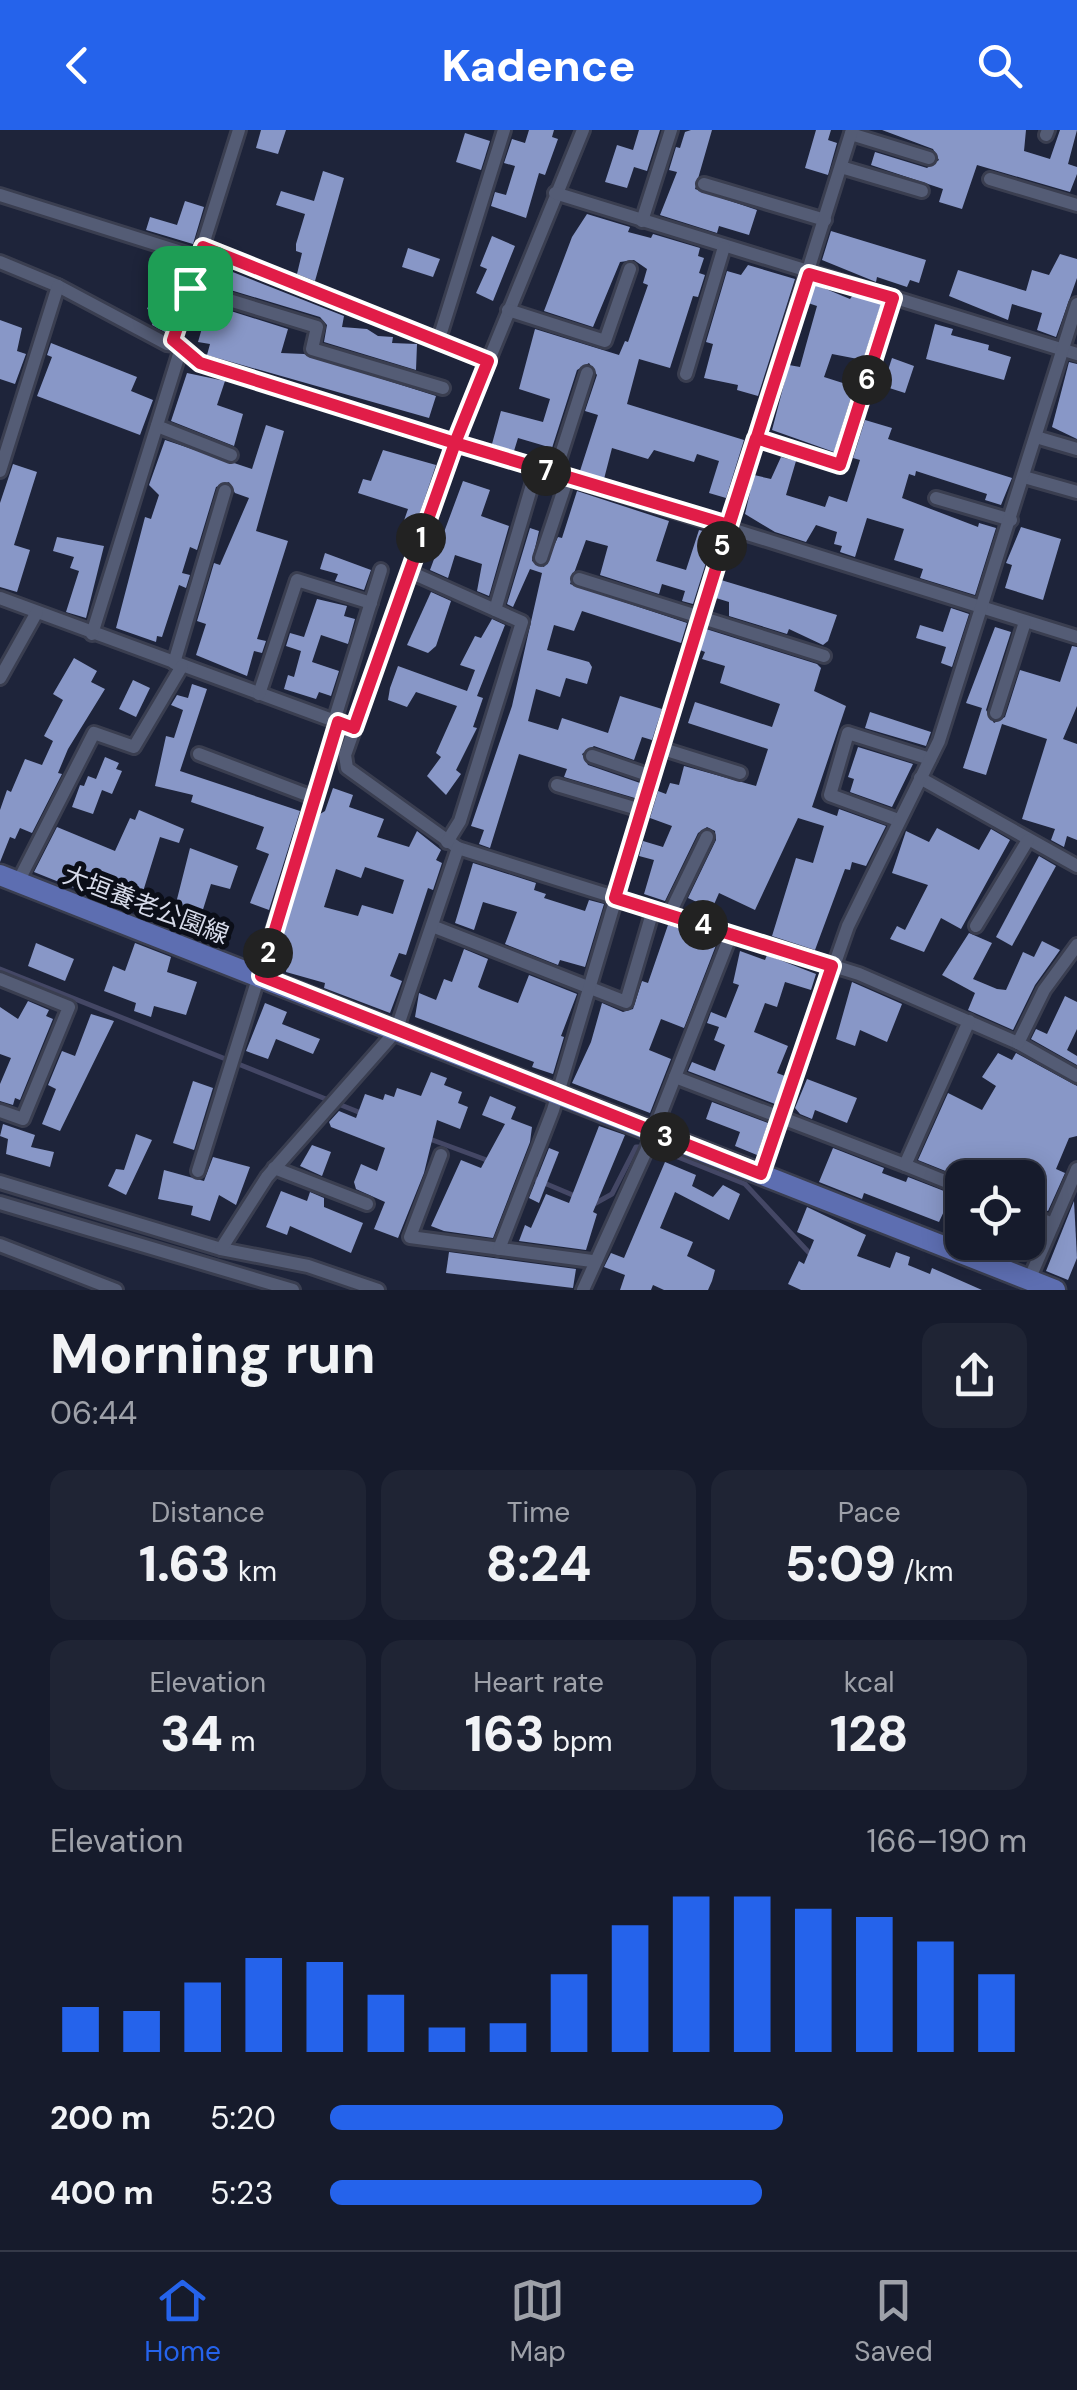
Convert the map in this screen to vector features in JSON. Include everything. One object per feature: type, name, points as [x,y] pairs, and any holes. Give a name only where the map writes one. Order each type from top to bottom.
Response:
[{"type":"main road","name":"大垣養老公園線","points":[[6,880],[261,976],[1055,1290]]},
{"type":"street","points":[[239,130],[173,340],[200,363],[1077,637]]},
{"type":"street","points":[[438,342],[504,130]]},
{"type":"street","points":[[583,130],[455,443],[345,755],[352,776],[452,845],[832,966],[969,1021],[1077,1076]]},
{"type":"street","points":[[642,222],[671,130]]},
{"type":"street","points":[[499,1248],[556,1094],[852,132],[930,158]]},
{"type":"street","points":[[841,167],[922,192]]},
{"type":"street","points":[[990,179],[1077,205]]},
{"type":"street","points":[[704,184],[825,220]]},
{"type":"street","points":[[555,194],[1070,352]]},
{"type":"street","points":[[0,195],[201,253],[488,361]]},
{"type":"street","points":[[686,374],[724,247]]},
{"type":"street","points":[[0,262],[58,286],[167,344],[178,346]]},
{"type":"street","points":[[508,310],[605,341],[630,269]]},
{"type":"street","points":[[0,471],[58,286]]},
{"type":"street","points":[[190,288],[317,327],[312,349],[443,388]]},
{"type":"street","points":[[756,438],[840,465],[893,298]]},
{"type":"street","points":[[761,1174],[832,966],[930,759],[984,610],[1036,437],[1070,352],[1077,304]]},
{"type":"street","points":[[92,634],[178,346]]},
{"type":"street","points":[[541,558],[587,373]]},
{"type":"street","points":[[157,426],[232,455]]},
{"type":"street","points":[[1036,437],[1077,449]]},
{"type":"street","points":[[495,610],[538,468]]},
{"type":"street","points":[[1024,477],[1077,492]]},
{"type":"street","points":[[6,880],[94,733],[134,746],[178,665],[225,492]]},
{"type":"street","points":[[936,498],[1011,520]]},
{"type":"street","points":[[198,1171],[261,976],[381,570]]},
{"type":"street","points":[[220,1249],[274,1168],[396,1031],[432,926],[452,845],[522,622],[410,572]]},
{"type":"street","points":[[579,578],[824,656]]},
{"type":"street","points":[[260,694],[296,580],[371,604]]},
{"type":"street","points":[[0,598],[354,728]]},
{"type":"street","points":[[0,678],[37,612]]},
{"type":"street","points":[[996,713],[1025,622]]},
{"type":"street","points":[[898,820],[830,795],[848,733],[930,759]]},
{"type":"street","points":[[660,748],[740,772]]},
{"type":"street","points":[[198,754],[315,798]]},
{"type":"street","points":[[592,756],[652,776]]},
{"type":"street","points":[[920,778],[1076,863]]},
{"type":"street","points":[[557,785],[641,810]]},
{"type":"street","points":[[670,915],[707,837]]},
{"type":"street","points":[[976,926],[1028,840]]},
{"type":"street","points":[[432,926],[626,1002],[653,910]]},
{"type":"street","points":[[583,1290],[592,1261],[653,1132],[732,934]]},
{"type":"street","points":[[1018,1043],[1044,990],[1077,945]]},
{"type":"street","points":[[0,979],[69,1007],[23,1119],[0,1111]]},
{"type":"street","points":[[904,1165],[969,1021]]},
{"type":"street","points":[[675,1077],[945,1181]]},
{"type":"street","points":[[441,1155],[410,1236],[592,1261]]},
{"type":"street","points":[[274,1168],[367,1204]]},
{"type":"street","points":[[1029,1280],[1052,1224],[1072,1192],[1077,1169]]},
{"type":"street","points":[[0,1182],[220,1249],[291,1261],[378,1290]]},
{"type":"street","points":[[0,1204],[293,1290]]},
{"type":"street","points":[[1045,1221],[1052,1224]]},
{"type":"street","points":[[0,1246],[116,1290]]},
{"type":"building","points":[[261,130],[286,130],[278,154],[256,148]]},
{"type":"building","points":[[529,130],[554,130],[552,137],[558,139],[545,175],[539,173],[526,218],[491,206],[495,192],[506,195],[515,166],[504,163],[512,139],[525,143]]},
{"type":"building","points":[[639,130],[660,130],[647,171],[634,167],[627,188],[605,182],[617,145],[633,150]]},
{"type":"building","points":[[712,130],[695,189],[757,210],[749,235],[719,226],[717,233],[660,215],[677,172],[669,170],[676,147],[680,148],[685,132]]},
{"type":"building","points":[[816,130],[831,130],[828,140],[837,143],[828,175],[805,168]]},
{"type":"building","points":[[882,130],[1026,130],[1024,151],[1050,159],[1060,130],[1077,130],[1068,164],[1077,167],[1077,174],[1070,192],[977,165],[962,209],[939,202],[943,189],[871,165],[875,152],[927,168],[939,160],[933,149]]},
{"type":"building","points":[[465,133],[490,141],[481,170],[456,162]]},
{"type":"building","points":[[323,171],[344,178],[315,281],[297,274],[302,253],[296,251],[296,244],[305,214],[276,205],[281,191],[314,201]]},
{"type":"building","points":[[185,201],[204,207],[193,244],[146,230],[150,217],[177,225]]},
{"type":"building","points":[[587,214],[630,227],[628,232],[651,238],[653,234],[700,248],[698,256],[704,258],[699,273],[705,275],[698,297],[693,296],[670,368],[639,359],[627,404],[744,440],[726,498],[709,493],[719,461],[697,454],[694,462],[654,450],[648,459],[612,448],[604,479],[580,471],[598,415],[585,411],[597,375],[589,363],[577,370],[552,448],[518,438],[514,451],[492,444],[501,411],[543,422],[550,399],[519,389],[535,329],[619,355],[625,341],[628,342],[648,285],[643,283],[647,269],[634,260],[620,262],[593,327],[544,311],[572,237]]},
{"type":"building","points":[[831,231],[926,260],[919,283],[910,280],[907,287],[877,277],[876,282],[822,260]]},
{"type":"building","points":[[492,236],[515,246],[493,301],[476,293],[487,269],[480,266]]},
{"type":"building","points":[[408,248],[440,259],[433,277],[402,267]]},
{"type":"building","points":[[1060,254],[1077,259],[1077,278],[1056,337],[1037,330],[1042,313],[1012,304],[1008,320],[949,296],[958,270],[1026,291],[1032,270],[1049,275]]},
{"type":"building","points":[[210,263],[344,316],[342,327],[393,337],[392,343],[417,344],[416,370],[324,342],[327,325],[320,317],[204,282]]},
{"type":"building","points":[[748,265],[795,279],[758,396],[737,390],[738,385],[704,378],[713,344],[706,342],[727,271],[741,275]]},
{"type":"building","points":[[160,280],[179,286],[165,332],[152,325],[156,312],[147,309]]},
{"type":"building","points":[[814,284],[850,299],[853,295],[881,304],[863,360],[832,354],[824,377],[849,385],[853,391],[834,452],[772,430],[789,365],[800,367],[817,306],[808,303]]},
{"type":"building","points":[[196,300],[288,329],[281,353],[304,354],[436,396],[429,418],[207,355],[210,344],[198,342],[202,328],[189,323]]},
{"type":"building","points":[[0,320],[22,328],[17,351],[26,354],[15,384],[0,379]]},
{"type":"building","points":[[935,324],[953,329],[951,335],[989,345],[988,350],[1011,357],[1004,380],[926,359]]},
{"type":"building","points":[[51,343],[137,377],[131,391],[153,400],[140,435],[37,396],[52,357],[47,355]]},
{"type":"building","points":[[892,358],[914,366],[905,393],[883,386]]},
{"type":"building","points":[[1069,362],[1077,364],[1077,439],[1052,427]]},
{"type":"building","points":[[187,373],[225,381],[217,405],[243,414],[234,446],[171,421]]},
{"type":"building","points":[[865,420],[892,428],[888,439],[1012,478],[1001,505],[985,500],[987,494],[916,471],[915,476],[909,474],[902,498],[978,527],[979,523],[996,528],[975,595],[920,578],[923,569],[894,560],[904,529],[867,518],[855,557],[840,552],[842,546],[834,544],[837,532],[816,525],[806,542],[775,532],[745,514],[754,475],[771,479],[781,457],[796,461],[786,495],[825,507],[829,496],[847,502],[860,460],[853,458]]},
{"type":"building","points":[[266,425],[284,431],[256,531],[288,541],[257,639],[266,641],[262,653],[254,651],[247,676],[196,655],[206,624],[197,621],[214,563],[220,565],[249,498],[235,493],[229,482],[216,487],[197,550],[190,547],[182,573],[190,575],[186,588],[179,585],[162,637],[157,636],[156,642],[116,628],[145,517],[151,519],[159,495],[149,485],[165,440],[252,469]]},
{"type":"building","points":[[383,450],[436,465],[411,539],[399,535],[408,509],[358,493],[363,479],[371,481]]},
{"type":"building","points":[[13,464],[37,472],[14,545],[30,550],[17,592],[0,587],[0,503]]},
{"type":"building","points":[[463,481],[490,490],[481,516],[509,526],[489,596],[477,591],[482,564],[455,555],[448,578],[430,570]]},
{"type":"building","points":[[577,491],[669,521],[656,561],[686,570],[699,530],[715,534],[693,604],[682,601],[685,591],[662,584],[659,594],[600,575],[608,546],[586,540],[570,584],[687,623],[681,643],[582,611],[574,631],[554,625],[547,650],[589,662],[592,667],[587,684],[566,678],[560,697],[536,689],[528,721],[558,730],[562,718],[608,733],[620,696],[662,709],[652,740],[642,737],[634,760],[594,746],[582,754],[588,765],[640,783],[635,798],[564,777],[567,769],[519,754],[490,848],[479,844],[484,830],[471,826],[512,706],[542,573],[530,569],[513,607],[507,604],[530,528],[539,531],[532,561],[544,567],[558,537],[562,538]]},
{"type":"building","points":[[1021,527],[1061,539],[1043,600],[1005,588],[1012,565],[1006,563]]},
{"type":"building","points":[[57,537],[104,546],[86,618],[66,612],[79,571],[70,568],[74,557],[53,551]]},
{"type":"building","points":[[325,553],[371,570],[364,590],[335,581],[338,574],[320,569]]},
{"type":"building","points":[[721,580],[837,615],[828,641],[823,645],[789,629],[787,634],[729,616],[729,602],[716,598]]},
{"type":"building","points":[[431,592],[451,601],[436,646],[428,653],[407,645]]},
{"type":"building","points":[[317,599],[347,606],[344,616],[355,619],[348,644],[321,635],[312,662],[339,671],[331,696],[319,692],[316,699],[284,689],[288,675],[294,677],[301,651],[286,646],[290,633],[304,637]]},
{"type":"building","points":[[951,608],[969,614],[952,667],[941,663],[946,647],[916,638],[920,625],[943,632]]},
{"type":"building","points":[[492,619],[505,625],[477,696],[483,698],[473,727],[477,728],[456,770],[461,774],[446,795],[427,776],[441,757],[436,753],[457,706],[416,692],[407,707],[388,700],[390,688],[398,666],[467,691],[475,670],[460,665],[475,636],[481,638]]},
{"type":"building","points":[[995,627],[1011,632],[986,710],[994,723],[1005,717],[1020,670],[1060,682],[1072,646],[1077,647],[1077,706],[1063,739],[1077,744],[1077,840],[1067,836],[1064,847],[1051,840],[1055,829],[1022,819],[1047,739],[1002,724],[986,775],[963,768],[982,708],[966,703]]},
{"type":"building","points":[[706,629],[817,664],[821,668],[814,691],[846,706],[812,807],[837,816],[839,809],[886,826],[866,866],[852,862],[850,870],[845,869],[815,950],[772,936],[796,858],[813,863],[824,826],[798,818],[755,910],[719,893],[712,909],[688,898],[716,840],[715,831],[707,827],[698,833],[665,901],[644,894],[654,860],[639,856],[643,841],[663,847],[672,826],[650,818],[658,791],[666,794],[670,783],[679,785],[684,766],[756,786],[768,749],[688,723],[695,702],[772,727],[780,704],[720,683],[725,666],[702,659],[705,652],[700,650]]},
{"type":"building","points":[[74,658],[97,671],[91,682],[105,689],[68,749],[58,773],[62,774],[32,833],[20,828],[15,839],[10,837],[0,862],[0,810],[7,790],[11,792],[25,759],[42,765],[53,741],[44,736],[63,700],[53,694]]},
{"type":"building","points":[[133,680],[150,688],[136,717],[119,709]]},
{"type":"building","points":[[192,684],[207,689],[180,771],[300,811],[269,910],[250,903],[269,854],[256,849],[264,827],[191,802],[193,795],[155,786],[166,736],[174,738],[183,710],[171,705],[177,695],[188,698]]},
{"type":"building","points":[[870,712],[931,732],[926,746],[865,728]]},
{"type":"building","points":[[858,747],[913,764],[892,807],[850,792],[854,779],[848,777]]},
{"type":"building","points":[[105,757],[119,763],[116,769],[122,771],[112,794],[102,790],[93,814],[72,807],[80,785],[84,786],[88,776],[96,779]]},
{"type":"building","points":[[333,788],[353,795],[349,807],[384,819],[377,837],[409,847],[417,831],[441,850],[436,860],[442,863],[433,890],[428,888],[406,955],[399,953],[390,976],[402,981],[390,1013],[324,988],[325,983],[286,972],[287,962],[275,957],[320,814],[325,811]],"holes":[[[365,867],[404,880],[393,914],[362,905],[358,916],[324,907],[336,869],[361,878]]]},
{"type":"building","points":[[139,810],[184,829],[179,843],[160,837],[141,898],[109,888],[104,900],[34,872],[57,827],[115,851],[130,818],[135,820]]},
{"type":"building","points":[[937,828],[979,850],[991,829],[1010,840],[961,929],[941,918],[924,952],[890,939],[897,926],[905,930],[928,885],[892,873],[906,831],[929,842]]},
{"type":"building","points":[[190,848],[238,866],[230,889],[211,884],[200,919],[174,911]]},
{"type":"building","points":[[1039,856],[1056,866],[1012,946],[996,937]]},
{"type":"building","points":[[473,863],[536,883],[534,890],[546,894],[544,898],[585,911],[589,900],[604,904],[585,967],[560,960],[558,965],[505,944],[517,912],[483,902],[474,930],[455,923]]},
{"type":"building","points":[[668,925],[718,940],[684,1028],[661,1019],[649,1050],[671,1059],[650,1113],[572,1083],[591,1042],[602,1003],[623,1012],[633,1009],[642,981],[648,983]]},
{"type":"building","points":[[969,933],[992,943],[973,979],[997,989],[1006,990],[1023,952],[1034,957],[1042,941],[1060,950],[1035,985],[1013,1030],[968,1010],[975,993],[942,975]]},
{"type":"building","points":[[36,943],[74,959],[65,981],[28,966]]},
{"type":"building","points":[[135,943],[171,957],[167,972],[197,982],[186,1015],[154,1006],[151,1017],[134,1011],[136,1003],[104,991],[113,966],[125,971]]},
{"type":"building","points":[[464,949],[488,959],[478,987],[481,989],[518,1003],[529,975],[577,994],[561,1036],[564,1037],[553,1074],[532,1067],[534,1062],[415,1017],[419,993],[436,1000],[444,979],[452,982]]},
{"type":"building","points":[[740,951],[765,960],[767,955],[816,974],[811,990],[785,982],[777,1007],[765,1003],[754,1032],[788,1046],[777,1073],[785,1076],[775,1104],[688,1071],[692,1062],[715,1071],[725,1045],[714,1040],[719,1027],[707,1023],[711,1012],[726,1018],[739,985],[733,983]]},
{"type":"building","points":[[852,982],[902,1004],[887,1042],[860,1030],[855,1046],[836,1039]]},
{"type":"building","points":[[1065,996],[1077,1002],[1077,1029],[1067,1050],[1077,1056],[1077,1065],[1031,1039],[1036,1029],[1047,1034]]},
{"type":"building","points":[[28,1001],[49,1010],[46,1016],[53,1019],[20,1100],[15,1098],[13,1105],[0,1101],[0,1084],[11,1058],[0,1054],[0,1007],[18,1019]]},
{"type":"building","points":[[265,1003],[287,1012],[282,1024],[320,1039],[313,1054],[276,1039],[268,1059],[246,1051]]},
{"type":"building","points":[[91,1014],[114,1021],[60,1131],[42,1124],[56,1089],[48,1085],[62,1051],[75,1056]]},
{"type":"building","points":[[998,1053],[1012,1060],[1016,1053],[1077,1086],[1077,1136],[1069,1138],[1056,1169],[1065,1173],[1048,1211],[1045,1160],[945,1160],[945,1171],[918,1160],[948,1093],[982,1110],[996,1086],[982,1077]]},
{"type":"building","points":[[431,1072],[447,1078],[444,1085],[462,1092],[458,1103],[468,1107],[460,1129],[437,1120],[424,1173],[398,1238],[374,1229],[385,1202],[356,1189],[354,1182],[361,1164],[377,1171],[385,1148],[331,1127],[329,1122],[339,1111],[356,1118],[365,1094],[383,1100],[385,1094],[394,1097],[397,1088],[421,1096]]},
{"type":"building","points":[[807,1079],[857,1098],[847,1123],[815,1110],[812,1119],[800,1114],[795,1108]]},
{"type":"building","points":[[193,1081],[213,1088],[194,1150],[173,1143]]},
{"type":"building","points":[[490,1096],[516,1107],[511,1119],[532,1127],[530,1142],[493,1238],[431,1226],[461,1160],[481,1168],[505,1124],[482,1115]]},
{"type":"building","points":[[712,1102],[768,1123],[757,1155],[735,1146],[740,1132],[706,1119]]},
{"type":"building","points":[[3,1124],[35,1135],[31,1147],[54,1152],[50,1167],[6,1154],[8,1139],[0,1136]]},
{"type":"building","points":[[599,1126],[625,1135],[593,1212],[597,1214],[586,1250],[519,1241],[525,1225],[531,1228],[546,1194],[569,1203]]},
{"type":"building","points":[[136,1134],[152,1140],[126,1195],[108,1186],[116,1169],[124,1170]]},
{"type":"building","points":[[312,1145],[331,1152],[322,1176],[300,1166]]},
{"type":"building","points":[[549,1148],[559,1152],[539,1203],[529,1198]]},
{"type":"building","points":[[833,1148],[884,1168],[882,1173],[906,1182],[908,1177],[945,1191],[945,1209],[939,1222],[864,1193],[862,1199],[819,1182]]},
{"type":"building","points":[[213,1157],[250,1167],[236,1205],[219,1195],[210,1221],[191,1215],[193,1206],[158,1199],[164,1170],[204,1181]]},
{"type":"building","points":[[665,1162],[696,1175],[692,1186],[713,1197],[723,1185],[740,1194],[729,1220],[675,1192],[660,1228],[693,1242],[687,1256],[715,1270],[712,1281],[708,1290],[664,1290],[653,1285],[651,1290],[620,1290],[625,1275],[604,1267],[611,1253],[624,1258]]},
{"type":"building","points":[[281,1191],[307,1201],[310,1192],[324,1198],[324,1207],[363,1223],[351,1253],[290,1226],[287,1235],[266,1227]]},
{"type":"building","points":[[1074,1201],[1077,1258],[1068,1280],[1046,1271]]},
{"type":"building","points":[[807,1207],[866,1235],[857,1256],[890,1268],[896,1252],[910,1257],[908,1265],[930,1274],[932,1268],[982,1290],[801,1290],[788,1284],[799,1261],[804,1264],[814,1240],[797,1232]]},
{"type":"building","points":[[449,1252],[576,1269],[573,1288],[446,1273]]},
{"type":"waterway","points":[[0,969],[361,1113]]},
{"type":"waterway","points":[[427,1138],[492,1162]]},
{"type":"waterway","points":[[594,1204],[612,1194],[636,1147],[653,1147],[745,1184],[813,1257]]},
{"type":"waterway","points":[[530,1177],[575,1196]]},
{"type":"route","points":[[190,288],[173,340],[200,363],[455,443],[354,728],[338,722],[261,976],[761,1174],[832,966],[615,898],[728,525],[782,356],[809,274],[893,298],[840,465],[756,438],[728,525],[455,443],[488,361],[234,263],[203,247],[190,288]]}]
